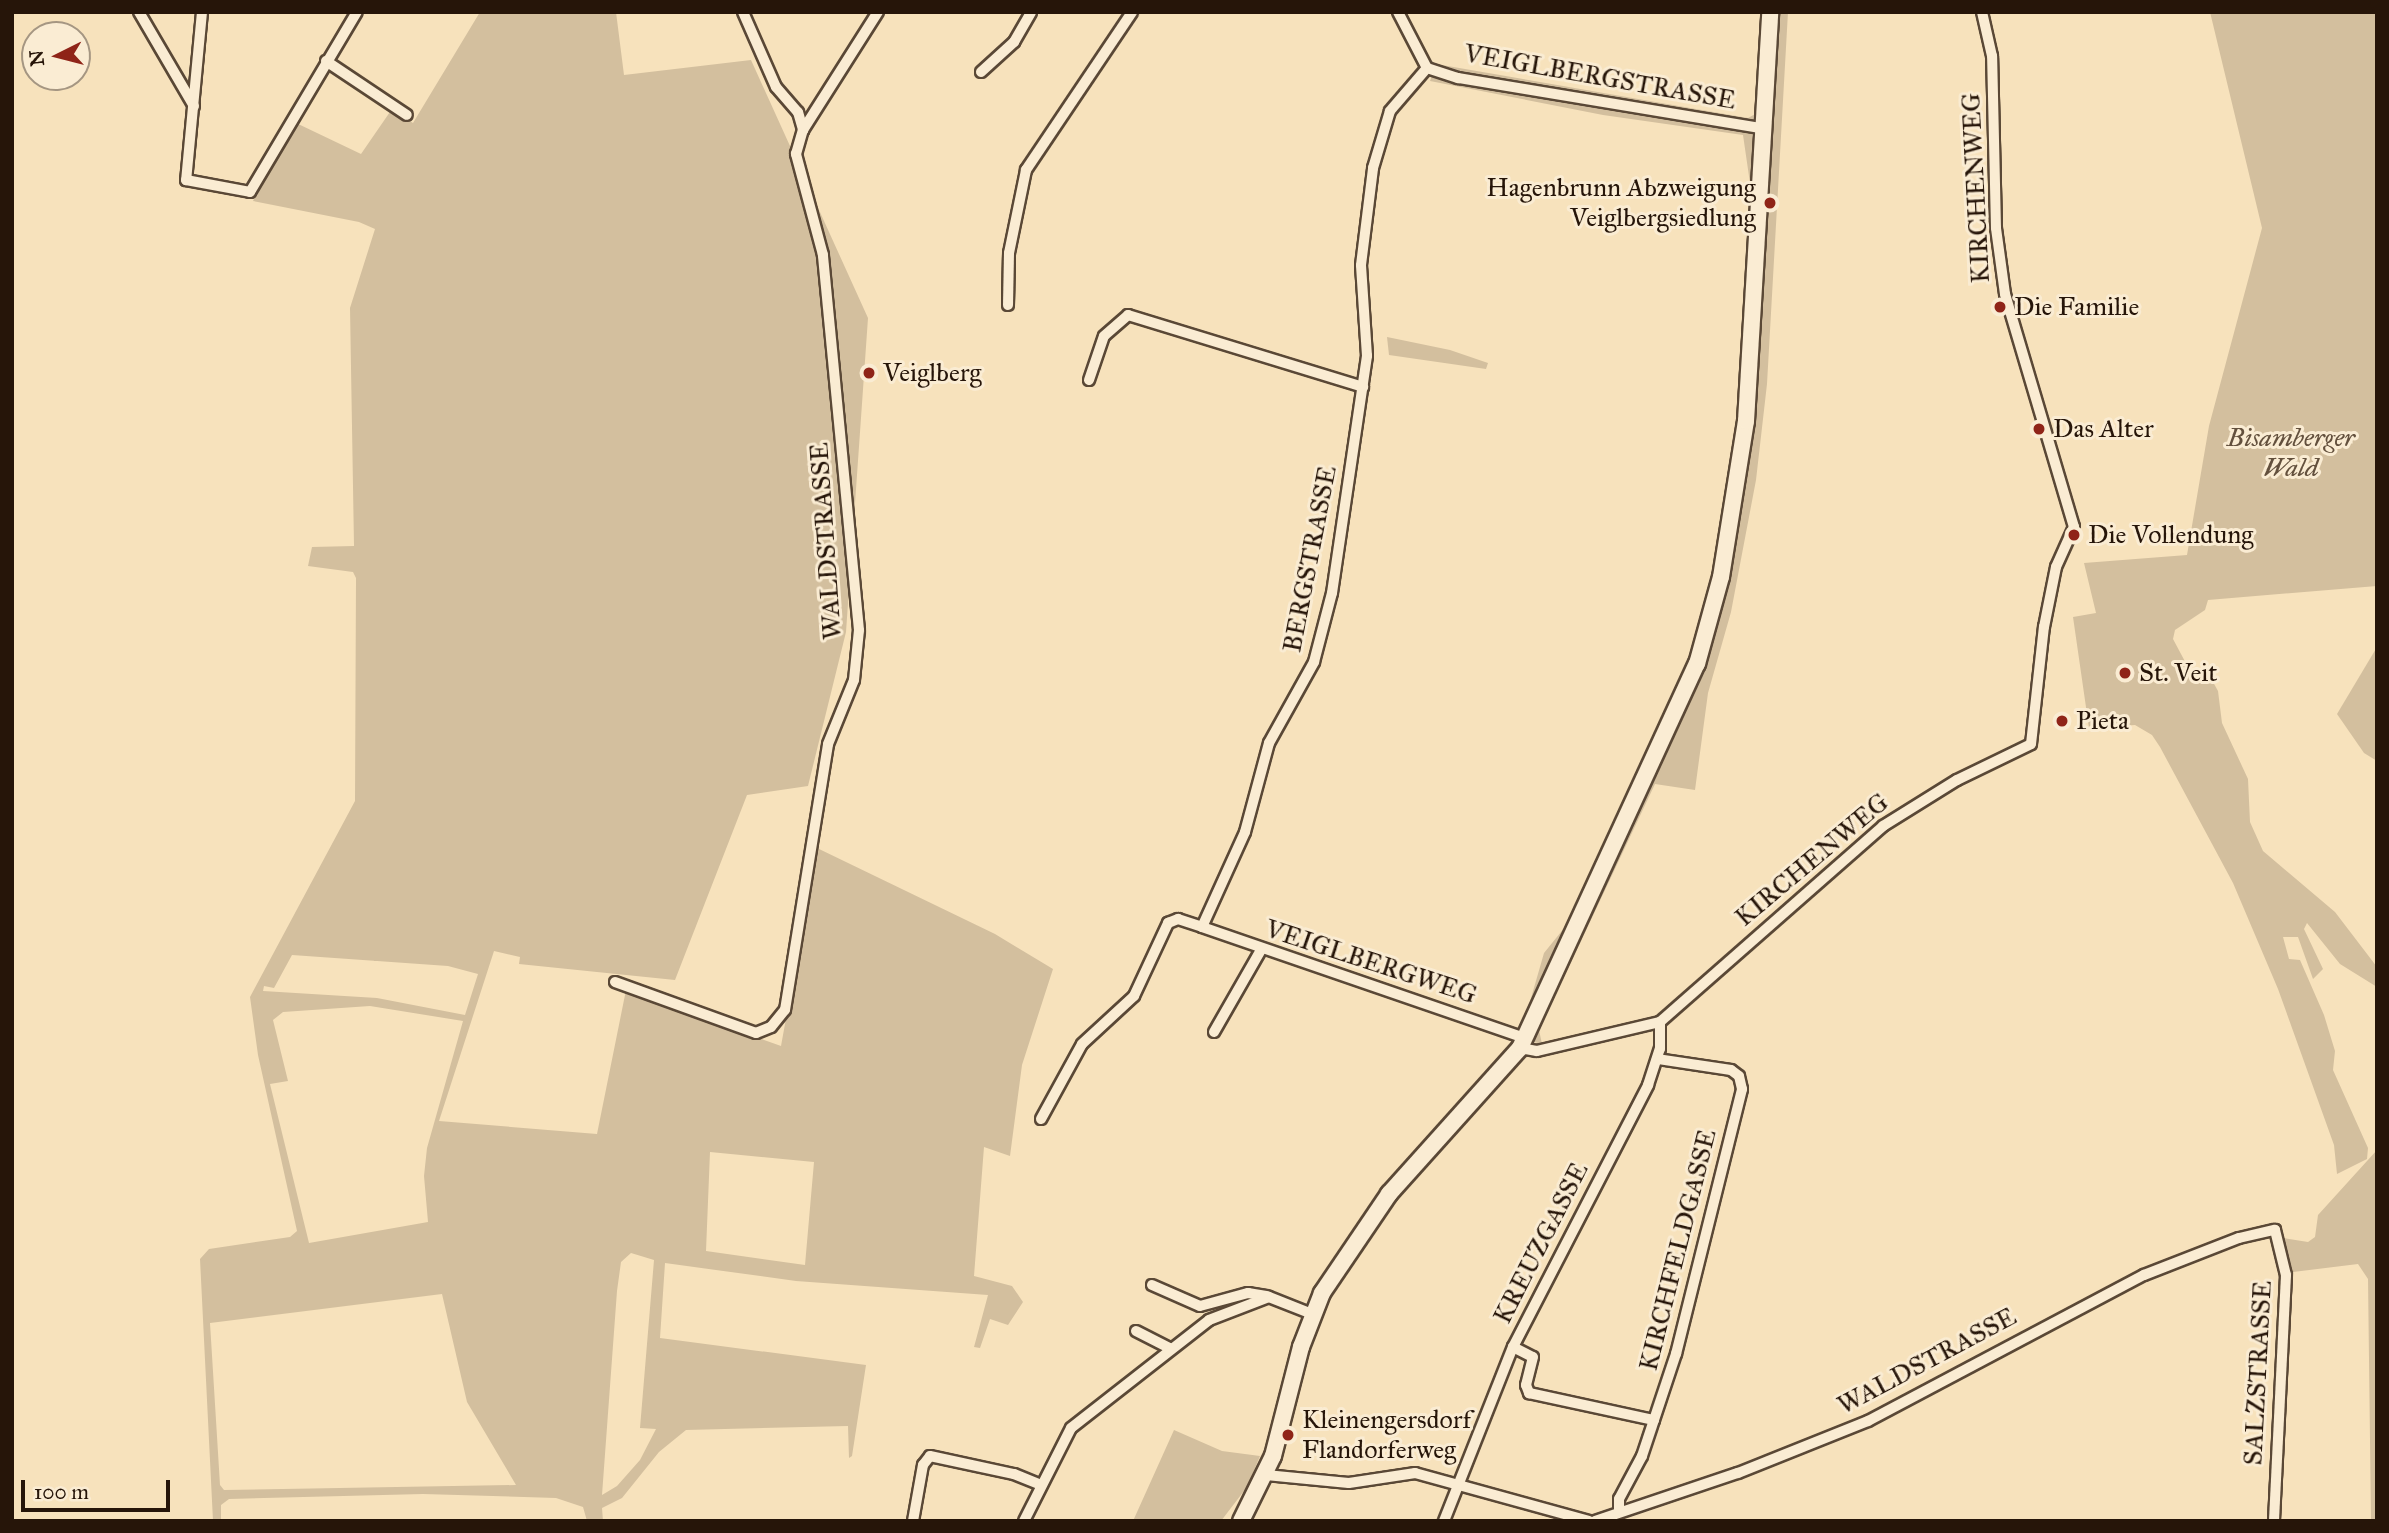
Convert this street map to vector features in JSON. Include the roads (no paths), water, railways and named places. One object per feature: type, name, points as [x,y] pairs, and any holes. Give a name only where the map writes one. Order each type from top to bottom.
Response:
[{"type":"main road","points":[[1241,1521],[1266,1475],[1312,1314],[1337,1268],[1389,1194],[1523,1043],[1692,676],[1712,620],[1732,526],[1746,421],[1766,129],[1770,12]]},
{"type":"street","points":[[139,12],[195,109]]},
{"type":"street","points":[[202,12],[195,109],[186,180],[250,192],[357,12]]},
{"type":"street","points":[[743,12],[776,87],[798,112],[803,130]]},
{"type":"street","points":[[803,130],[878,12]]},
{"type":"street","points":[[981,72],[1014,42],[1031,12]]},
{"type":"street","points":[[1008,305],[1009,253],[1026,170],[1132,12]]},
{"type":"street","points":[[1398,12],[1427,68]]},
{"type":"street","name":"KIRCHENWEG","points":[[1523,1043],[1537,1051],[1660,1022],[1883,826],[1957,780],[2031,744],[2044,627],[2056,567],[2074,527],[2005,294],[1996,216],[1992,56],[1982,12]]},
{"type":"street","points":[[326,61],[407,115]]},
{"type":"street","name":"VEIGLBERGSTRASSE","points":[[1427,68],[1458,78],[1766,129]]},
{"type":"street","name":"BERGSTRASSE","points":[[1202,927],[1242,840],[1269,743],[1309,674],[1322,635],[1368,342],[1361,256],[1373,168],[1387,117],[1401,95],[1427,68]]},
{"type":"street","points":[[176,74],[187,75],[198,69]]},
{"type":"street","name":"WALDSTRASSE","points":[[615,982],[756,1033],[771,1027],[785,1010],[828,744],[854,680],[859,630],[824,255],[796,154],[803,130]]},
{"type":"street","points":[[1089,380],[1104,335],[1128,315],[1363,387]]},
{"type":"street","points":[[1041,1119],[1082,1044],[1134,996],[1168,923],[1178,919],[1202,927]]},
{"type":"street","name":"VEIGLBERGWEG","points":[[1202,927],[1523,1043]]},
{"type":"street","points":[[1214,1032],[1261,950]]},
{"type":"street","name":"KREUZGASSE","points":[[1444,1521],[1513,1347],[1657,1059],[1660,1022]]},
{"type":"street","name":"KIRCHFELDGASSE","points":[[1619,1511],[1619,1499],[1654,1420],[1676,1354],[1742,1089],[1739,1076],[1731,1070],[1657,1059]]},
{"type":"street","name":"WALDSTRASSE","points":[[1599,1520],[1619,1511],[1710,1483],[1868,1421],[2144,1275],[2239,1238],[2275,1230]]},
{"type":"street","name":"SALZSTRASSE","points":[[2274,1521],[2286,1275],[2275,1230]]},
{"type":"street","points":[[1152,1284],[1200,1306],[1248,1293],[1269,1297],[1312,1314]]},
{"type":"street","points":[[1024,1521],[1039,1484],[1066,1434],[1096,1406],[1170,1348],[1220,1314],[1269,1297]]},
{"type":"street","points":[[1136,1332],[1170,1348]]},
{"type":"street","points":[[1513,1347],[1533,1357],[1526,1385],[1529,1393],[1654,1420]]},
{"type":"street","points":[[913,1521],[923,1465],[933,1455],[1039,1484]]},
{"type":"street","points":[[1266,1475],[1349,1483],[1408,1472],[1589,1521]]},
{"type":"place","name":"Hagenbrunn Abzweigung Veiglbergsiedlung","points":[[1770,203]]},
{"type":"place","name":"Die Familie","points":[[2000,307]]},
{"type":"place","name":"Veiglberg","points":[[869,373]]},
{"type":"place","name":"Das Alter","points":[[2039,429]]},
{"type":"place","name":"Die Vollendung","points":[[2074,535]]},
{"type":"place","name":"St. Veit","points":[[2125,673]]},
{"type":"place","name":"Pieta","points":[[2062,721]]},
{"type":"place","name":"Kleinengersdorf Flandorferweg","points":[[1288,1435]]},
{"type":"park label","name":"Bisamberger Wald","points":[[2291,453]]}]
